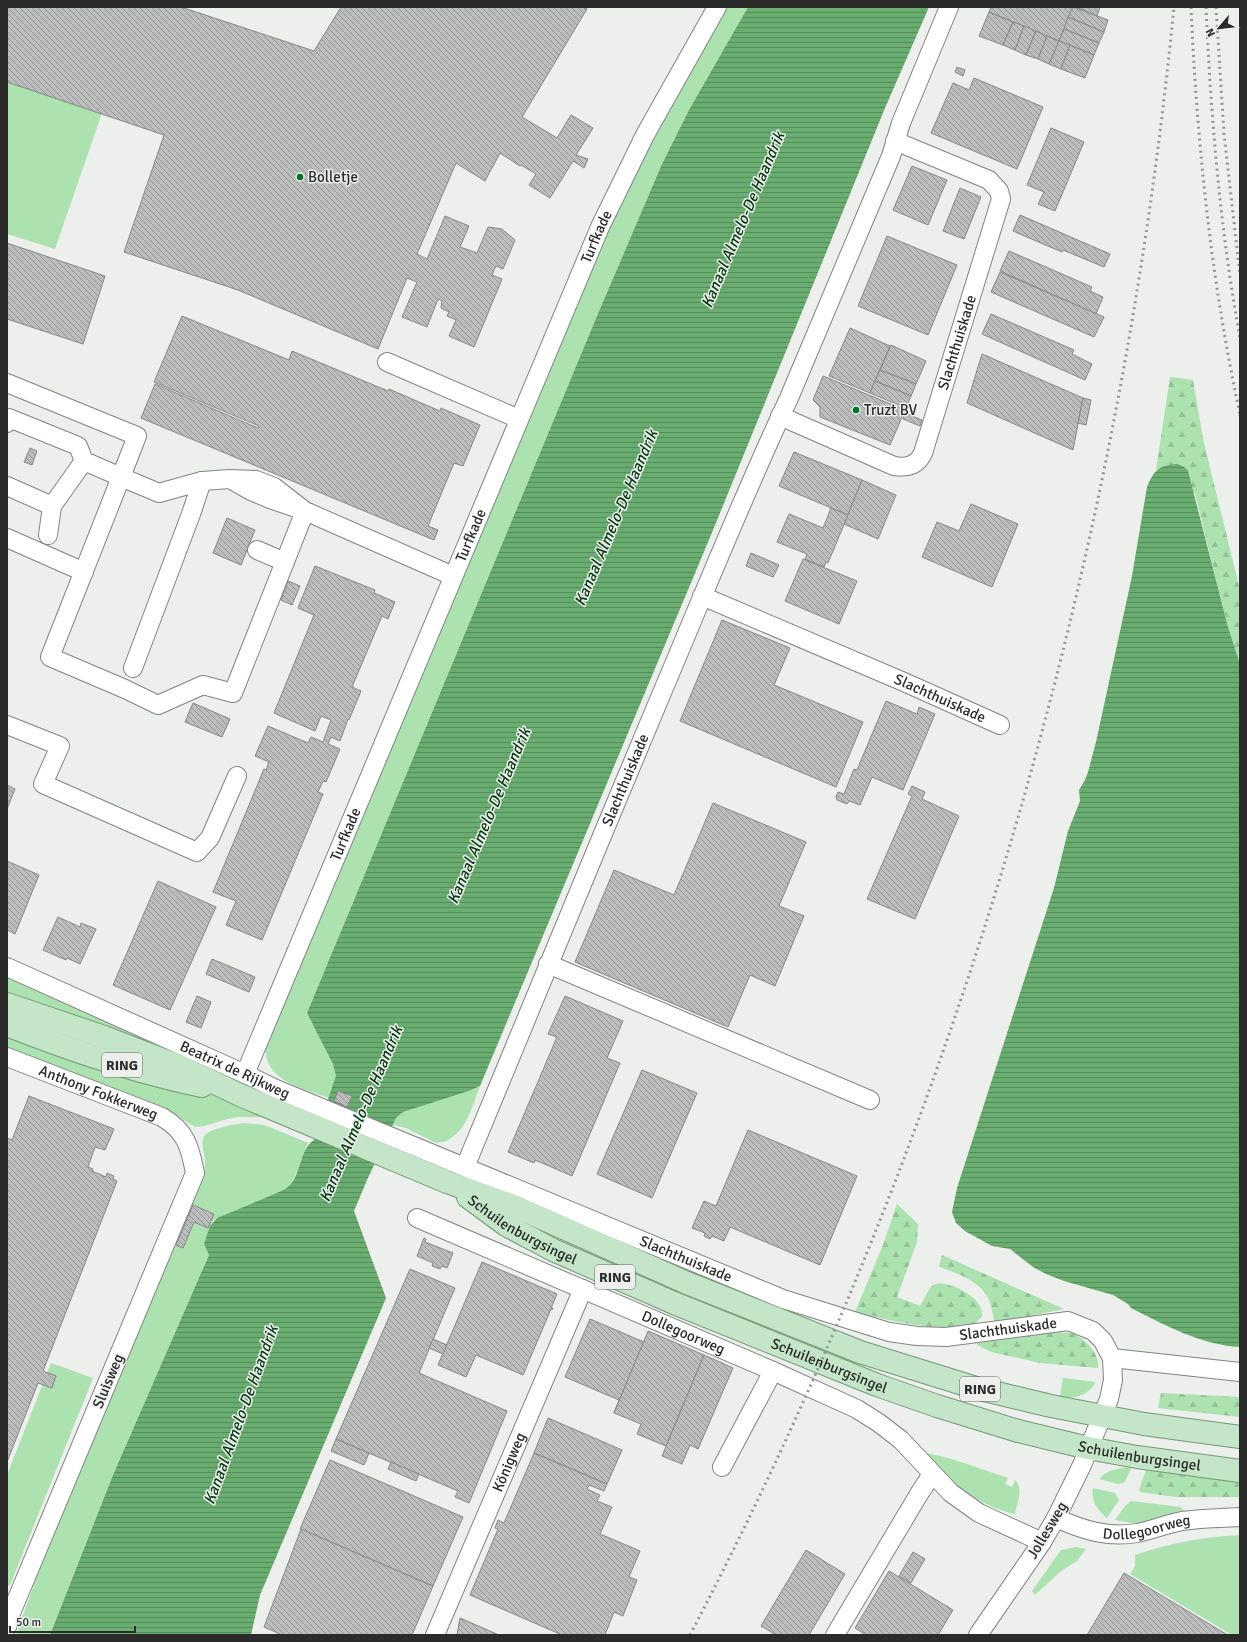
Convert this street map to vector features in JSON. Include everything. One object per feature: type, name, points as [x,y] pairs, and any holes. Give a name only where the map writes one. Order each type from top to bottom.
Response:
[{"type":"main road","name":"Schuilenburgsingel","points":[[7,1004],[104,1037],[179,1066],[240,1095]]},
{"type":"main road","name":"Schuilenburgsingel","points":[[7,1025],[65,1048],[174,1080],[240,1095],[313,1115],[389,1147],[447,1182],[506,1225],[553,1250],[674,1303],[870,1382],[937,1406],[1018,1431],[1088,1448],[1137,1457],[1240,1471]]},
{"type":"main road","name":"Schuilenburgsingel","points":[[447,1182],[514,1206],[687,1283],[860,1352],[976,1388],[1102,1417],[1240,1437]]},
{"type":"street","name":"Turfkade","points":[[245,1074],[600,227],[645,135],[717,7]]},
{"type":"street","name":"Slachthuiskade","points":[[949,7],[901,123],[891,156],[702,596],[465,1167],[784,1299],[889,1332],[916,1336],[946,1337],[1068,1320],[1093,1331],[1103,1340],[1112,1358],[1113,1380],[1109,1399],[1102,1417]]},
{"type":"street","name":"Slachthuiskade","points":[[780,416],[894,466],[904,467],[920,461],[1001,199],[999,191],[989,180],[895,141]]},
{"type":"street","points":[[387,362],[519,419]]},
{"type":"street","points":[[7,382],[137,436],[50,657],[125,689],[158,705],[203,685],[233,693],[305,511]]},
{"type":"street","points":[[7,423],[9,418],[78,446],[84,461],[159,493],[202,481],[230,479],[254,486],[272,493],[305,511],[453,576]]},
{"type":"street","points":[[48,535],[52,506],[84,461]]},
{"type":"street","points":[[133,668],[202,481]]},
{"type":"street","points":[[7,486],[52,506]]},
{"type":"street","points":[[7,538],[84,572]]},
{"type":"street","points":[[257,550],[285,562]]},
{"type":"street","name":"Slachthuiskade","points":[[702,596],[904,682],[1000,725]]},
{"type":"street","points":[[7,725],[60,746],[44,784],[196,852],[210,838],[237,776]]},
{"type":"street","points":[[548,964],[870,1100]]},
{"type":"street","name":"Beatrix de Rijkweg","points":[[7,967],[245,1074],[276,1089],[313,1115]]},
{"type":"street","name":"Anthony Fokkerweg","points":[[7,1057],[162,1117],[173,1123],[184,1136]]},
{"type":"street","name":"Sluisweg","points":[[8,1617],[195,1173],[191,1150],[184,1136]]},
{"type":"street","points":[[389,1147],[465,1167]]},
{"type":"street","name":"Dollegoorweg","points":[[418,1218],[836,1398],[879,1423],[901,1440],[951,1493],[978,1513],[1042,1542]]},
{"type":"street","name":"Königweg","points":[[435,1635],[583,1289]]},
{"type":"street","points":[[1112,1358],[1240,1372]]},
{"type":"street","points":[[722,1467],[773,1370]]},
{"type":"street","name":"Jollesweg","points":[[978,1635],[1042,1542],[1056,1518],[1102,1417]]},
{"type":"street","points":[[835,1635],[932,1474]]},
{"type":"street","name":"Dollegoorweg","points":[[1056,1518],[1082,1529],[1102,1534],[1115,1534],[1136,1533],[1182,1521],[1240,1517]]},
{"type":"green space","points":[[725,7],[748,7],[689,110],[662,164],[597,316],[307,1013],[332,1060],[335,1068],[336,1081],[329,1098],[300,1088],[281,1078],[268,1063],[266,1045],[268,1037],[606,234],[663,117]]},
{"type":"green space","points":[[7,81],[102,113],[55,249],[7,234]]},
{"type":"green space","points":[[1170,377],[1193,380],[1203,439],[1240,590],[1240,664],[1228,627],[1195,493],[1165,466],[1156,470]]},
{"type":"green space","points":[[7,976],[218,1071],[217,1074],[7,993]]},
{"type":"green space","points":[[7,1031],[109,1067],[212,1095],[267,1117],[238,1117],[205,1126],[195,1127],[171,1112],[7,1048]]},
{"type":"green space","points":[[480,1086],[465,1123],[455,1136],[447,1141],[436,1143],[406,1128],[393,1125],[396,1118],[403,1112],[469,1091]]},
{"type":"green space","points":[[243,1123],[264,1125],[308,1143],[295,1176],[289,1186],[279,1192],[213,1221],[204,1244],[209,1255],[113,1475],[50,1635],[16,1635],[37,1576],[125,1356],[202,1179],[205,1168],[203,1139],[205,1135],[214,1130]]},
{"type":"green space","points":[[897,1204],[918,1224],[917,1242],[897,1297],[920,1306],[933,1285],[950,1285],[974,1298],[979,1305],[982,1316],[974,1325],[946,1328],[923,1326],[855,1312],[883,1245]]},
{"type":"green space","points":[[942,1255],[1064,1309],[995,1323],[990,1302],[986,1295],[969,1279],[940,1267]]},
{"type":"green space","points":[[1057,1332],[1074,1334],[1084,1341],[1095,1353],[1098,1368],[1040,1363],[991,1352],[977,1345],[977,1343]]},
{"type":"green space","points":[[51,1363],[93,1378],[10,1585],[7,1586],[7,1475]]},
{"type":"green space","points":[[1063,1378],[1096,1382],[1081,1396],[1066,1398],[1060,1397]]},
{"type":"green space","points":[[1161,1393],[1240,1397],[1240,1417],[1158,1408]]},
{"type":"green space","points":[[923,1453],[952,1459],[1008,1478],[1005,1484],[1012,1487],[1015,1480],[1018,1483],[1019,1491],[1015,1514],[988,1505],[964,1491]]},
{"type":"green space","points":[[1132,1467],[1124,1483],[1118,1484],[1099,1479],[1110,1471]]},
{"type":"green space","points":[[1146,1470],[1240,1480],[1240,1497],[1175,1497],[1140,1492],[1139,1490]]},
{"type":"green space","points":[[1093,1488],[1115,1493],[1119,1500],[1107,1518],[1094,1501],[1092,1492]]},
{"type":"green space","points":[[1131,1501],[1181,1507],[1185,1512],[1137,1524],[1115,1520],[1125,1506]]},
{"type":"green space","points":[[1240,1535],[1240,1635],[1232,1635],[1130,1574],[1135,1566],[1135,1555],[1186,1541]]},
{"type":"green space","points":[[1076,1547],[1086,1549],[1077,1561],[1061,1571],[1035,1595],[1032,1591],[1061,1550]]},
{"type":"water","name":"Kanaal Almelo-De Haandrik","points":[[748,7],[929,7],[885,108],[711,535],[480,1086],[469,1091],[403,1112],[396,1118],[354,1211],[386,1298],[260,1595],[251,1635],[50,1635],[113,1475],[209,1255],[204,1244],[210,1226],[217,1218],[279,1192],[289,1186],[294,1180],[306,1149],[314,1140],[336,1076],[333,1064],[307,1013],[597,316],[662,164],[689,110]]},
{"type":"water","points":[[1178,464],[1188,471],[1228,627],[1240,664],[1240,1347],[1197,1338],[1131,1308],[1128,1304],[1113,1295],[1064,1281],[1046,1274],[1033,1267],[1010,1249],[992,1246],[965,1231],[956,1223],[952,1212],[957,1188],[1054,888],[1068,831],[1080,801],[1079,790],[1088,772],[1096,742],[1132,576],[1147,487],[1152,476],[1162,467]]},
{"type":"building","name":"Bolletje","points":[[7,7],[181,7],[314,51],[341,7],[583,7],[587,9],[522,117],[557,138],[571,115],[593,128],[576,155],[588,159],[584,168],[573,161],[550,198],[529,185],[536,174],[500,153],[485,181],[456,163],[417,254],[427,259],[445,216],[469,226],[460,247],[477,253],[488,227],[502,229],[515,240],[503,269],[496,266],[492,275],[502,279],[474,347],[449,336],[456,320],[447,316],[449,312],[441,308],[442,301],[438,299],[427,327],[402,317],[417,282],[407,278],[378,349],[238,290],[124,252],[164,135],[7,82]]},
{"type":"building","points":[[991,7],[1073,7],[1059,41],[989,12]]},
{"type":"building","points":[[1073,7],[1108,20],[1104,32],[1068,17]]},
{"type":"building","points":[[1076,7],[1100,7],[1097,16]]},
{"type":"building","points":[[989,12],[1013,22],[1003,45],[979,36]]},
{"type":"building","points":[[1068,17],[1104,32],[1099,43],[1064,29]]},
{"type":"building","points":[[1013,22],[1024,26],[1015,50],[1003,45]]},
{"type":"building","points":[[1024,26],[1036,31],[1026,55],[1015,50]]},
{"type":"building","points":[[1064,29],[1099,43],[1094,55],[1059,41]]},
{"type":"building","points":[[1036,31],[1047,36],[1038,59],[1026,55]]},
{"type":"building","points":[[1047,36],[1059,41],[1049,64],[1038,59]]},
{"type":"building","points":[[1059,41],[1070,45],[1061,69],[1049,64]]},
{"type":"building","points":[[1070,45],[1094,55],[1085,78],[1061,69]]},
{"type":"building","points":[[957,67],[965,70],[963,76],[955,72]]},
{"type":"building","points":[[974,78],[1043,107],[1017,169],[931,133],[953,83],[969,90]]},
{"type":"building","points":[[1051,128],[1084,142],[1055,211],[1038,204],[1044,192],[1027,185]]},
{"type":"building","points":[[912,166],[947,180],[928,225],[893,210]]},
{"type":"building","points":[[960,188],[981,197],[964,239],[943,231]]},
{"type":"building","points":[[1020,215],[1110,254],[1104,267],[1063,250],[1062,252],[1013,231]]},
{"type":"building","points":[[887,236],[957,265],[928,335],[858,306]]},
{"type":"building","points":[[7,243],[105,276],[83,344],[7,319]]},
{"type":"building","points":[[1009,251],[1092,287],[1090,291],[1103,297],[1096,314],[1000,271]]},
{"type":"building","points":[[1000,272],[1104,317],[1094,337],[991,292]]},
{"type":"building","points":[[991,314],[1074,350],[1072,354],[1092,364],[1085,380],[982,334]]},
{"type":"building","points":[[182,316],[289,360],[292,351],[388,391],[389,389],[440,411],[441,408],[480,425],[463,466],[454,463],[428,526],[438,530],[434,540],[141,418],[155,384],[258,428],[259,426],[154,382]]},
{"type":"building","points":[[850,328],[890,346],[870,393],[829,376]]},
{"type":"building","points":[[891,345],[926,361],[916,384],[880,370]]},
{"type":"building","points":[[982,354],[1083,398],[1073,450],[967,403]]},
{"type":"building","points":[[880,370],[916,384],[911,396],[875,381]]},
{"type":"building","points":[[823,376],[905,410],[890,445],[820,417],[820,407],[813,400]]},
{"type":"building","points":[[875,381],[911,396],[906,408],[870,393]]},
{"type":"building","points":[[1083,398],[1091,400],[1086,425],[1078,423]]},
{"type":"building","points":[[905,413],[922,420],[920,426],[903,419]]},
{"type":"building","points":[[30,448],[37,451],[32,465],[24,462]]},
{"type":"building","points":[[794,452],[862,480],[848,515],[779,486]]},
{"type":"building","points":[[862,480],[896,495],[878,539],[844,524]]},
{"type":"building","points":[[971,504],[1018,524],[992,587],[922,557],[937,522],[959,531]]},
{"type":"building","points":[[831,508],[848,515],[828,563],[826,562],[824,567],[805,559],[807,554],[777,542],[789,514],[823,528]]},
{"type":"building","points":[[227,518],[255,530],[241,565],[213,553]]},
{"type":"building","points":[[751,553],[779,565],[773,577],[746,566]]},
{"type":"building","points":[[803,559],[857,581],[839,624],[785,601]]},
{"type":"building","points":[[315,566],[375,590],[374,593],[395,602],[388,619],[382,616],[352,687],[361,691],[340,741],[331,737],[328,744],[340,749],[326,782],[323,781],[318,792],[323,794],[262,940],[226,925],[236,901],[213,892],[264,769],[266,770],[269,762],[255,756],[268,726],[308,743],[311,737],[323,742],[331,720],[321,716],[315,731],[274,713],[314,615],[298,608]]},
{"type":"building","points":[[288,581],[300,586],[292,605],[281,600]]},
{"type":"building","points":[[722,620],[790,648],[774,685],[863,722],[836,787],[680,721]]},
{"type":"building","points":[[886,701],[917,714],[919,707],[935,714],[903,790],[872,777],[860,805],[849,801],[847,804],[837,800],[836,797],[838,792],[844,794],[854,769],[857,770]]},
{"type":"building","points":[[193,703],[230,719],[222,737],[185,722]]},
{"type":"building","points":[[7,785],[15,789],[7,809]]},
{"type":"building","points":[[912,786],[925,792],[922,799],[959,816],[915,919],[867,899],[912,796],[908,794]]},
{"type":"building","points":[[713,803],[806,842],[779,906],[804,916],[775,986],[750,975],[728,1027],[575,962],[614,870],[674,895]]},
{"type":"building","points":[[7,861],[39,875],[15,934],[7,930]]},
{"type":"building","points":[[158,881],[216,907],[170,1010],[113,985]]},
{"type":"building","points":[[58,917],[80,927],[81,923],[96,929],[80,964],[67,958],[66,960],[43,950]]},
{"type":"building","points":[[212,959],[255,977],[249,992],[206,974]]},
{"type":"building","points":[[197,996],[211,1002],[201,1028],[186,1022]]},
{"type":"building","points":[[565,996],[623,1021],[607,1058],[620,1063],[572,1176],[535,1160],[534,1163],[508,1152],[557,1037],[548,1034]]},
{"type":"building","points":[[642,1070],[697,1093],[652,1198],[597,1174]]},
{"type":"building","points":[[338,1091],[352,1096],[347,1107],[334,1101]]},
{"type":"building","points":[[29,1096],[114,1129],[105,1150],[95,1147],[88,1167],[93,1169],[92,1171],[106,1177],[107,1173],[114,1176],[113,1179],[117,1181],[43,1371],[56,1376],[52,1388],[38,1383],[7,1462],[7,1138],[12,1140]]},
{"type":"building","points":[[748,1130],[857,1176],[820,1265],[730,1227],[724,1241],[712,1236],[710,1239],[704,1236],[705,1233],[692,1228],[704,1201],[716,1206]]},
{"type":"building","points":[[193,1205],[214,1214],[208,1228],[194,1222],[183,1248],[176,1245]]},
{"type":"building","points":[[424,1238],[426,1239],[425,1242],[453,1253],[447,1268],[442,1266],[440,1269],[432,1266],[433,1263],[417,1256]]},
{"type":"building","points":[[482,1262],[557,1294],[551,1308],[553,1308],[552,1310],[551,1309],[523,1375],[476,1355],[466,1377],[438,1365]]},
{"type":"building","points":[[410,1269],[455,1288],[419,1373],[507,1411],[469,1503],[455,1497],[458,1491],[336,1439]]},
{"type":"building","points":[[590,1319],[644,1342],[614,1413],[619,1400],[565,1377]]},
{"type":"building","points":[[648,1331],[704,1355],[666,1446],[637,1434],[641,1424],[614,1413]]},
{"type":"building","points":[[433,1339],[447,1345],[443,1354],[429,1348]]},
{"type":"building","points":[[704,1355],[733,1368],[698,1449],[690,1445],[682,1464],[662,1456]]},
{"type":"building","points":[[548,1418],[622,1450],[607,1484],[534,1453]]},
{"type":"building","points":[[336,1439],[369,1453],[364,1465],[331,1451]]},
{"type":"building","points":[[534,1453],[607,1484],[604,1491],[589,1485],[587,1489],[600,1495],[597,1501],[612,1507],[600,1534],[640,1551],[629,1577],[637,1580],[623,1616],[614,1612],[605,1635],[562,1635],[470,1595],[498,1529],[495,1528],[498,1520],[504,1523]]},
{"type":"building","points":[[330,1460],[463,1517],[433,1586],[300,1529]]},
{"type":"building","points":[[391,1462],[419,1474],[416,1481],[388,1469]]},
{"type":"building","points":[[301,1529],[433,1586],[412,1635],[282,1635],[264,1627]]},
{"type":"building","points":[[806,1550],[845,1574],[809,1635],[776,1635],[761,1626]]},
{"type":"building","points":[[913,1552],[925,1559],[911,1583],[899,1576]]},
{"type":"building","points":[[889,1571],[953,1610],[938,1635],[866,1635],[855,1628]]},
{"type":"building","points":[[1124,1573],[1226,1634],[1228,1635],[1087,1635]]},
{"type":"building","points":[[460,1618],[499,1635],[457,1635]]},
{"type":"railway","points":[[690,1635],[784,1444],[869,1248],[944,1048],[1010,845],[1066,638],[1112,429],[1148,219],[1174,7]]},
{"type":"railway","points":[[1191,7],[1201,160],[1213,263],[1240,414]]},
{"type":"railway","points":[[1206,7],[1217,173],[1227,256],[1240,338]]},
{"type":"railway","points":[[1216,7],[1224,134],[1240,275]]},
{"type":"place","name":"Bolletje","points":[[300,177]]},
{"type":"place","name":"Truzt BV","points":[[856,410]]}]
